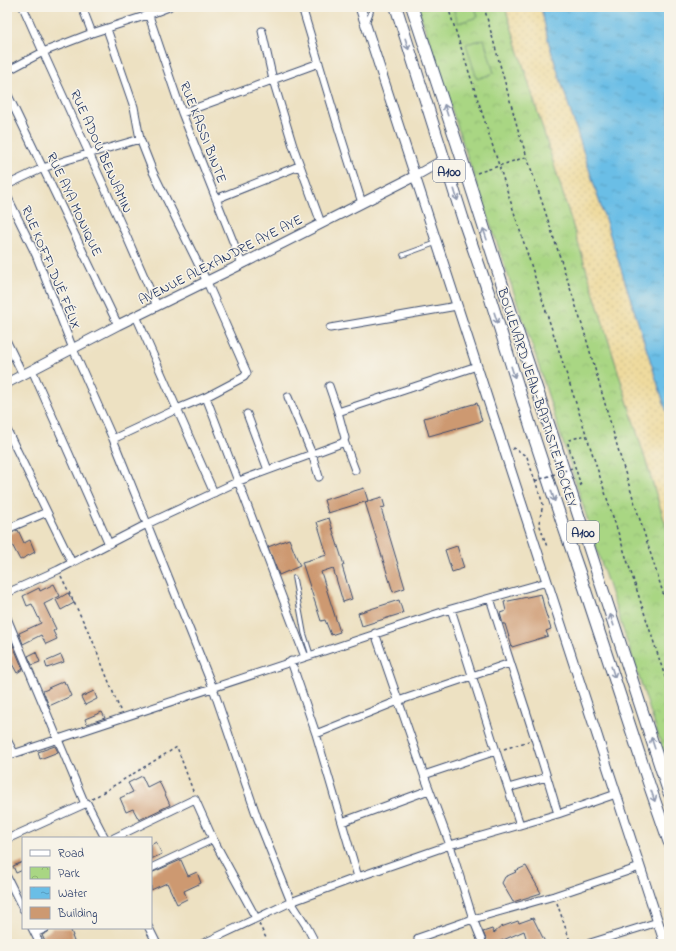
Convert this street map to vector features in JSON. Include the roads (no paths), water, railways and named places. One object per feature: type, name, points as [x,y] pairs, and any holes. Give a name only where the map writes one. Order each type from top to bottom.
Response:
[{"type":"highway","name":"BOULEVARD JEAN-BAPTISTE MOCKEY","points":[[396,7],[562,522],[669,842]]},
{"type":"highway","name":"BOULEVARD JEAN-BAPTISTE MOCKEY","points":[[412,7],[669,794]]},
{"type":"street","name":"RUE ADOU BENJAMIN","points":[[23,7],[157,306]]},
{"type":"street","points":[[82,7],[92,33]]},
{"type":"street","name":"RUE KASSI BINTE","points":[[146,7],[182,113],[242,264]]},
{"type":"street","points":[[7,72],[43,52],[92,33],[169,7]]},
{"type":"street","points":[[302,7],[362,203]]},
{"type":"street","points":[[360,7],[665,944]]},
{"type":"street","points":[[107,28],[134,107],[140,139],[153,172],[207,282],[247,373],[244,377],[206,397],[113,439]]},
{"type":"street","points":[[262,31],[273,80],[299,166],[321,224]]},
{"type":"street","points":[[182,113],[319,63]]},
{"type":"street","name":"RUE AYA MONIQUE","points":[[7,93],[118,325]]},
{"type":"street","points":[[7,185],[43,168],[140,139]]},
{"type":"street","name":"AVENUE ALEXANDRE AYE AYE","points":[[7,383],[118,325],[207,282],[415,176],[445,159]]},
{"type":"street","points":[[216,199],[299,166]]},
{"type":"street","name":"RUE KOFFI DJÈ FÉLIX","points":[[7,196],[36,255],[73,349],[113,439],[213,688],[257,817],[291,902],[316,944]]},
{"type":"street","points":[[330,328],[457,306]]},
{"type":"street","points":[[136,316],[214,493]]},
{"type":"street","points":[[7,342],[23,375]]},
{"type":"street","points":[[338,412],[477,366]]},
{"type":"street","points":[[32,370],[109,544]]},
{"type":"street","points":[[329,386],[338,412],[345,438],[344,441],[355,470]]},
{"type":"street","points":[[206,397],[308,656]]},
{"type":"street","points":[[288,397],[312,454],[319,477]]},
{"type":"street","points":[[247,414],[268,470]]},
{"type":"street","points":[[7,430],[72,563]]},
{"type":"street","points":[[7,593],[58,570],[147,524],[214,493],[268,470],[344,441]]},
{"type":"street","points":[[7,529],[47,512]]},
{"type":"street","points":[[7,740],[10,755],[375,633],[451,609],[547,582]]},
{"type":"street","points":[[490,598],[558,814]]},
{"type":"street","points":[[451,609],[520,825]]},
{"type":"street","points":[[7,618],[86,803],[104,837]]},
{"type":"street","points":[[375,633],[429,790],[450,845],[473,919],[483,944]]},
{"type":"street","points":[[291,661],[316,734],[358,877]]},
{"type":"street","points":[[316,734],[398,701],[510,663]]},
{"type":"street","points":[[424,775],[496,751]]},
{"type":"street","points":[[508,788],[547,777]]},
{"type":"street","points":[[342,822],[429,790]]},
{"type":"street","points":[[202,944],[291,902],[358,877],[450,845],[558,814],[616,794]]},
{"type":"street","points":[[116,837],[196,799],[213,839],[256,918]]},
{"type":"street","points":[[7,839],[86,803]]},
{"type":"street","points":[[152,868],[213,839]]},
{"type":"street","points":[[418,944],[418,938],[473,919],[554,896],[640,867]]},
{"type":"street","points":[[7,877],[22,907]]},
{"type":"street","points":[[588,944],[658,922]]},
{"type":"street","points":[[150,929],[157,944]]},
{"type":"street","points":[[33,931],[40,944]]},
{"type":"lane","points":[[366,26],[371,12],[370,7]]},
{"type":"lane","points":[[403,254],[436,243]]},
{"type":"lane","points":[[294,578],[308,656]]},
{"type":"water","points":[[541,7],[669,7],[669,419],[549,44]]}]
